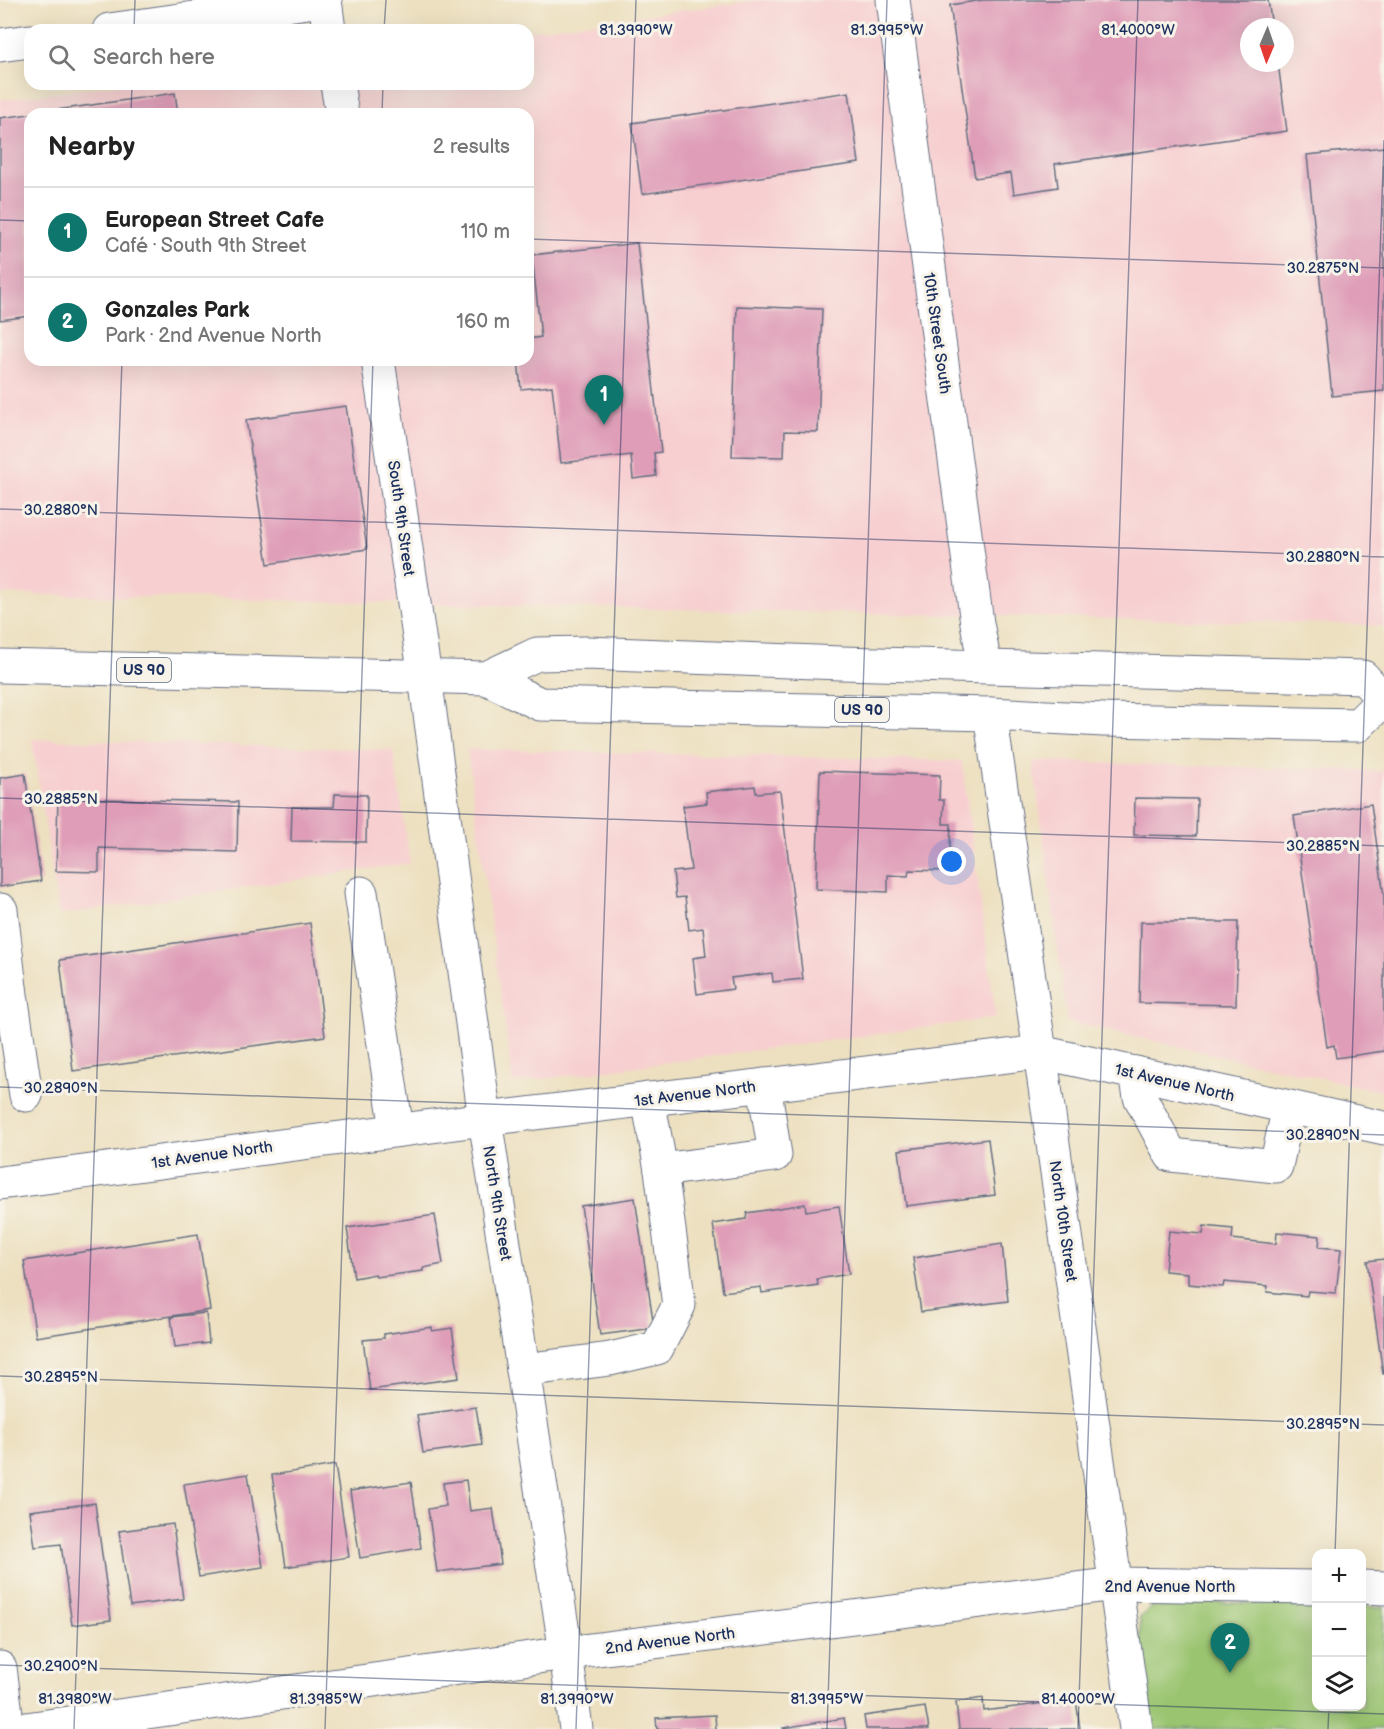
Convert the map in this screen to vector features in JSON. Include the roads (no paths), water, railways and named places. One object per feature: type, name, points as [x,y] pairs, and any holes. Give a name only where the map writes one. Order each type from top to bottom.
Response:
[{"type":"main road","points":[[152,24],[323,0],[328,24]]},
{"type":"main road","name":"10th Street South","points":[[893,0],[977,623],[985,666]]},
{"type":"main road","points":[[0,45],[24,42]]},
{"type":"main road","points":[[338,90],[341,108]]},
{"type":"main road","name":"South 9th Street","points":[[379,366],[425,676]]},
{"type":"main road","name":"US 90","points":[[0,666],[486,678],[540,704],[817,709],[1104,720],[1358,725],[1384,700],[1363,678],[830,663],[587,653],[537,654],[486,678]]},
{"type":"main road","points":[[817,709],[839,693],[945,693],[968,686],[979,679],[985,666]]},
{"type":"main road","points":[[990,714],[1014,697],[1043,688],[1116,688],[1157,671]]},
{"type":"main road","name":"North 9th Street","points":[[425,676],[485,1119],[576,1729]]},
{"type":"main road","name":"North 10th Street","points":[[990,714],[1136,1729]]},
{"type":"main road","points":[[361,893],[397,1130]]},
{"type":"main road","points":[[1,910],[5,988],[26,1095]]},
{"type":"main road","name":"1st Avenue North","points":[[0,1183],[397,1130],[1040,1052],[1384,1128]]},
{"type":"main road","points":[[1136,1073],[1140,1098],[1171,1155],[1276,1166],[1289,1107]]},
{"type":"main road","points":[[661,1170],[775,1155],[764,1085]]},
{"type":"main road","points":[[523,1370],[610,1359],[657,1348],[679,1305],[661,1170],[648,1099]]},
{"type":"main road","name":"2nd Avenue North","points":[[26,1729],[566,1653],[1116,1584],[1312,1587]]},
{"type":"main road","points":[[1366,1587],[1384,1588]]},
{"type":"main road","points":[[0,1668],[8,1729]]},
{"type":"place","name":"European Street Cafe","points":[[604,425]]},
{"type":"place","name":"Gonzales Park","points":[[1230,1673]]}]
